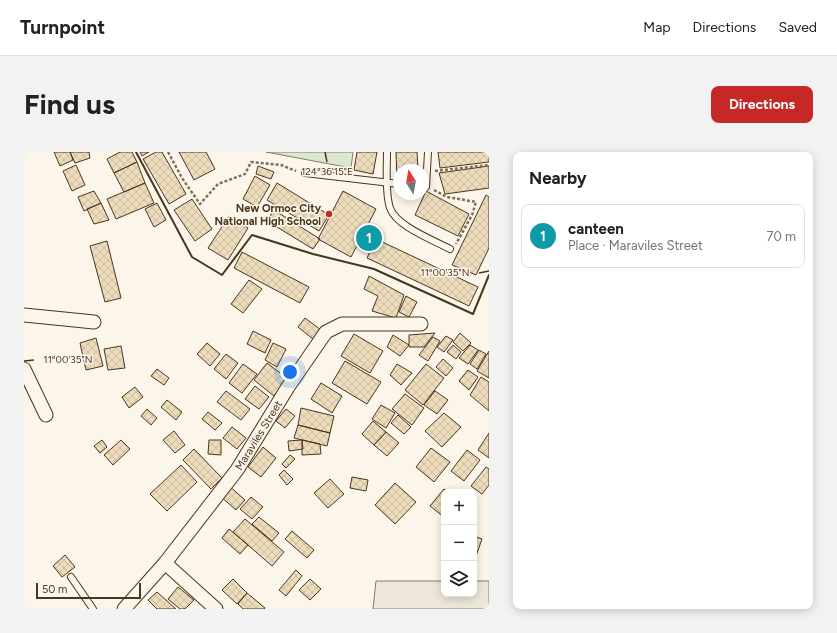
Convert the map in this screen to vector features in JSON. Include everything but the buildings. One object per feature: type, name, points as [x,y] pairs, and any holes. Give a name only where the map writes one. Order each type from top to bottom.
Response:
[{"type":"street","points":[[24,315],[94,322]]},
{"type":"street","name":"Maraviles Street","points":[[124,609],[165,563],[237,470],[288,387],[326,332],[342,324],[421,324]]},
{"type":"street","points":[[24,369],[46,415]]},
{"type":"street","points":[[165,563],[216,609]]},
{"type":"lane","points":[[387,152],[389,207],[394,216],[406,226],[450,249]]},
{"type":"lane","points":[[427,164],[428,152]]},
{"type":"lane","points":[[304,173],[393,184]]},
{"type":"lane","points":[[71,577],[93,609]]},
{"type":"path","points":[[168,152],[182,178],[200,204],[218,184],[245,174],[251,162],[281,165],[304,173]]},
{"type":"path","points":[[429,169],[434,171],[489,165]]},
{"type":"path","points":[[429,188],[447,197],[476,202],[472,215],[458,243],[450,249]]},
{"type":"green space","points":[[266,152],[353,152],[351,168]]},
{"type":"shaded area","points":[[376,581],[441,581],[441,597],[477,597],[477,581],[489,581],[489,609],[373,609]]},
{"type":"wall","points":[[136,152],[192,257],[222,275],[252,235],[313,254],[374,269],[473,314],[489,275]]},
{"type":"place","name":"New Ormoc City National High School","points":[[329,214]]},
{"type":"place","name":"canteen","points":[[369,238]]}]
